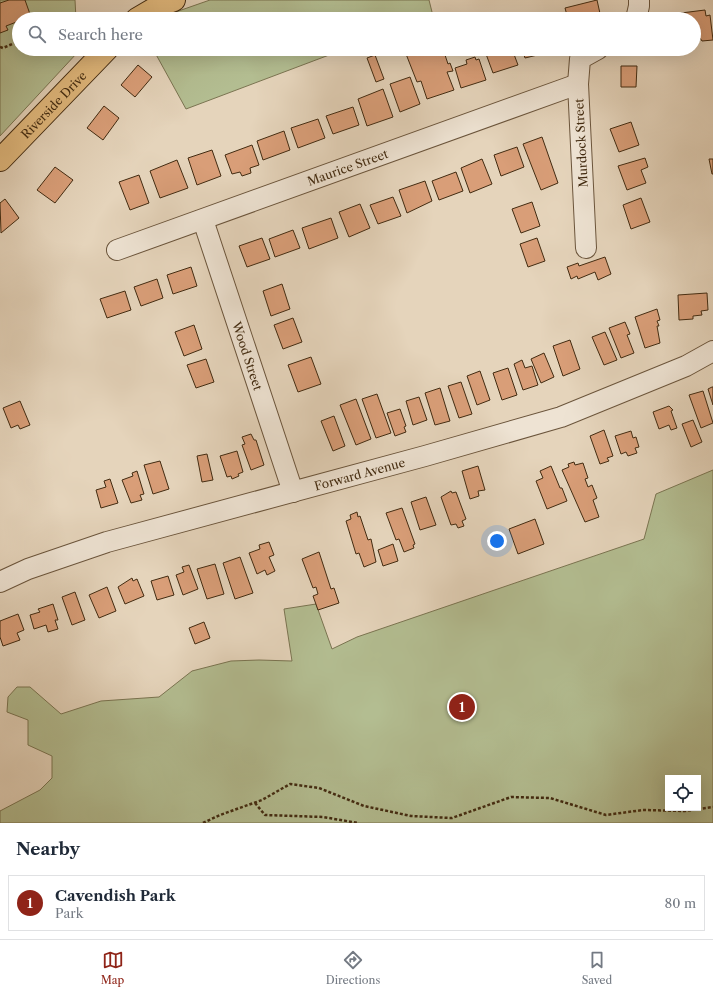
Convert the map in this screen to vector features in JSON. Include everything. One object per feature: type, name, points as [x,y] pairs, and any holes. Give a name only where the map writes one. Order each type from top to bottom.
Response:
[{"type":"main road","points":[[149,12],[174,0]]},
{"type":"main road","name":"Riverside Drive","points":[[0,160],[100,56]]},
{"type":"street","points":[[638,12],[639,0]]},
{"type":"street","name":"Murdock Street","points":[[585,56],[580,59],[578,84],[586,248]]},
{"type":"street","name":"Maurice Street","points":[[117,250],[578,84]]},
{"type":"street","name":"Wood Street","points":[[203,220],[293,492]]},
{"type":"street","name":"Forward Avenue","points":[[0,582],[28,568],[107,542],[561,417],[686,366],[713,351]]},
{"type":"path","points":[[0,47],[4,48],[12,44]]},
{"type":"path","points":[[203,823],[220,815],[256,803],[290,784],[319,788],[364,806],[418,817],[452,818],[511,798],[550,798],[606,816],[643,810],[685,811],[713,807]]},
{"type":"path","points":[[256,803],[266,815],[323,817],[358,823]]},
{"type":"green space","points":[[0,0],[75,0],[76,12],[12,12],[12,56],[74,56],[0,136]]},
{"type":"green space","points":[[210,0],[429,0],[432,12],[176,12]]},
{"type":"green space","points":[[157,56],[326,56],[186,109]]},
{"type":"green space","points":[[713,470],[713,823],[0,823],[0,811],[40,790],[52,778],[52,756],[28,745],[28,720],[7,712],[8,697],[17,687],[30,687],[61,714],[101,701],[159,697],[192,671],[231,661],[292,661],[284,609],[316,604],[332,649],[357,637],[644,539],[656,494]]},
{"type":"building","points":[[9,0],[25,0],[29,12],[12,12],[12,24],[6,26],[8,30],[0,33],[0,3]]},
{"type":"building","points":[[597,0],[600,12],[566,12],[565,8]]},
{"type":"building","points":[[705,10],[706,16],[710,15],[713,40],[702,41],[701,40],[701,12],[689,12]]},
{"type":"building","points":[[375,56],[384,79],[376,82],[367,58]]},
{"type":"building","points":[[407,56],[445,56],[448,64],[450,63],[453,71],[447,72],[454,90],[427,99],[421,81],[417,82]]},
{"type":"building","points":[[487,56],[515,56],[518,65],[493,73]]},
{"type":"building","points":[[475,57],[476,60],[479,59],[486,80],[461,88],[455,68],[467,64],[466,60]]},
{"type":"building","points":[[138,65],[152,77],[135,97],[121,85]]},
{"type":"building","points":[[621,66],[637,66],[636,87],[621,87]]},
{"type":"building","points":[[410,77],[420,104],[400,112],[390,84]]},
{"type":"building","points":[[383,89],[393,117],[367,126],[358,99]]},
{"type":"building","points":[[104,106],[119,118],[103,140],[87,128]]},
{"type":"building","points":[[353,107],[359,125],[333,134],[326,116]]},
{"type":"building","points":[[318,119],[325,138],[298,148],[291,128]]},
{"type":"building","points":[[631,122],[639,145],[619,152],[610,129]]},
{"type":"building","points":[[284,131],[290,150],[263,160],[257,141]]},
{"type":"building","points":[[542,137],[558,183],[541,190],[523,144]]},
{"type":"building","points":[[252,145],[259,165],[250,168],[251,173],[242,176],[240,172],[232,174],[225,155]]},
{"type":"building","points":[[517,147],[524,167],[501,176],[494,155]]},
{"type":"building","points":[[212,150],[221,176],[197,185],[188,158]]},
{"type":"building","points":[[645,158],[648,167],[641,170],[646,183],[627,190],[618,166]]},
{"type":"building","points":[[482,159],[492,184],[470,193],[461,168]]},
{"type":"building","points":[[709,159],[713,159],[713,174],[712,174]]},
{"type":"building","points":[[177,160],[188,188],[160,198],[150,171]]},
{"type":"building","points":[[55,167],[73,180],[55,203],[37,190]]},
{"type":"building","points":[[456,172],[463,191],[439,200],[432,181]]},
{"type":"building","points":[[139,175],[149,203],[130,210],[119,182]]},
{"type":"building","points":[[425,181],[432,201],[407,213],[399,190]]},
{"type":"building","points":[[393,197],[401,216],[378,224],[370,205]]},
{"type":"building","points":[[641,198],[650,222],[631,229],[623,205]]},
{"type":"building","points":[[5,199],[19,218],[1,233],[0,203]]},
{"type":"building","points":[[532,202],[540,226],[521,233],[512,209]]},
{"type":"building","points":[[360,204],[370,228],[349,237],[339,212]]},
{"type":"building","points":[[331,218],[338,238],[309,249],[302,228]]},
{"type":"building","points":[[293,230],[300,248],[275,257],[269,239]]},
{"type":"building","points":[[262,238],[270,259],[247,267],[239,246]]},
{"type":"building","points":[[537,238],[545,261],[528,267],[520,244]]},
{"type":"building","points":[[605,257],[611,274],[598,280],[595,272],[578,279],[577,276],[571,279],[567,267],[578,263],[579,266]]},
{"type":"building","points":[[191,267],[197,286],[173,294],[167,275]]},
{"type":"building","points":[[157,279],[163,298],[141,306],[134,287]]},
{"type":"building","points":[[282,284],[290,309],[271,316],[263,291]]},
{"type":"building","points":[[125,291],[131,310],[107,318],[100,299]]},
{"type":"building","points":[[707,293],[708,310],[701,311],[702,315],[693,316],[693,319],[679,320],[678,295]]},
{"type":"building","points":[[657,309],[660,320],[657,321],[659,326],[657,326],[660,343],[645,348],[635,317]]},
{"type":"building","points":[[293,318],[302,342],[283,349],[274,325]]},
{"type":"building","points":[[625,322],[630,334],[627,335],[634,353],[621,358],[609,328]]},
{"type":"building","points":[[194,325],[202,349],[184,356],[175,332]]},
{"type":"building","points":[[605,332],[617,360],[604,365],[592,337]]},
{"type":"building","points":[[570,340],[580,369],[563,376],[553,346]]},
{"type":"building","points":[[544,353],[554,377],[541,383],[531,359]]},
{"type":"building","points":[[311,357],[321,384],[298,392],[288,365]]},
{"type":"building","points":[[206,359],[214,382],[196,388],[187,365]]},
{"type":"building","points":[[522,360],[525,368],[532,366],[538,385],[523,390],[514,364]]},
{"type":"building","points":[[508,368],[517,395],[502,400],[493,373]]},
{"type":"building","points":[[480,371],[490,400],[477,405],[467,376]]},
{"type":"building","points":[[461,382],[472,414],[459,418],[448,386]]},
{"type":"building","points":[[713,387],[713,405],[708,389]]},
{"type":"building","points":[[440,388],[450,421],[435,425],[425,393]]},
{"type":"building","points":[[703,391],[713,423],[701,428],[689,395]]},
{"type":"building","points":[[377,394],[391,433],[376,438],[362,399]]},
{"type":"building","points":[[419,397],[427,420],[413,425],[406,401]]},
{"type":"building","points":[[356,399],[371,439],[356,445],[340,405]]},
{"type":"building","points":[[20,401],[30,425],[20,429],[18,425],[11,428],[3,408]]},
{"type":"building","points":[[669,406],[673,410],[671,411],[677,428],[671,430],[669,425],[659,429],[653,412]]},
{"type":"building","points":[[400,409],[406,426],[404,427],[406,432],[395,436],[387,413]]},
{"type":"building","points":[[334,416],[345,446],[333,451],[321,421]]},
{"type":"building","points":[[693,420],[702,442],[691,447],[682,424]]},
{"type":"building","points":[[604,430],[613,456],[607,458],[609,461],[600,464],[590,436]]},
{"type":"building","points":[[631,431],[633,438],[636,437],[639,447],[635,448],[637,453],[628,456],[626,452],[621,454],[615,436]]},
{"type":"building","points":[[251,434],[254,440],[256,440],[264,465],[251,470],[242,445],[245,444],[242,437]]},
{"type":"building","points":[[237,451],[243,472],[238,474],[239,476],[232,479],[231,476],[227,477],[220,456]]},
{"type":"building","points":[[207,454],[213,480],[202,482],[197,456]]},
{"type":"building","points":[[160,461],[169,489],[153,494],[144,465]]},
{"type":"building","points":[[574,462],[575,465],[583,463],[588,478],[585,479],[588,487],[592,485],[597,498],[593,500],[599,517],[585,522],[562,470],[569,467],[568,464]]},
{"type":"building","points":[[478,466],[485,490],[478,491],[479,496],[470,499],[462,471]]},
{"type":"building","points":[[551,466],[567,501],[547,509],[536,481],[543,478],[540,471]]},
{"type":"building","points":[[137,471],[144,494],[140,495],[142,500],[131,503],[122,480],[133,476],[132,473]]},
{"type":"building","points":[[110,479],[118,503],[101,508],[96,490],[106,487],[104,481]]},
{"type":"building","points":[[451,491],[452,493],[456,492],[466,519],[462,521],[464,526],[458,528],[456,524],[451,525],[441,497]]},
{"type":"building","points":[[426,497],[436,525],[420,530],[411,502]]},
{"type":"building","points":[[402,508],[415,544],[413,545],[414,548],[404,552],[399,539],[396,540],[386,513]]},
{"type":"building","points":[[357,512],[358,517],[360,516],[368,540],[371,539],[376,562],[364,567],[359,553],[356,554],[346,521],[351,519],[350,515]]},
{"type":"building","points":[[535,519],[544,544],[518,554],[509,529]]},
{"type":"building","points":[[269,542],[274,555],[269,557],[275,571],[267,575],[265,570],[257,574],[249,553],[260,549],[259,545]]},
{"type":"building","points":[[393,544],[398,561],[383,566],[378,550]]},
{"type":"building","points":[[319,552],[331,589],[334,588],[339,603],[318,610],[313,596],[318,594],[316,587],[313,588],[302,559]]},
{"type":"building","points":[[240,557],[253,593],[235,599],[223,563]]},
{"type":"building","points":[[215,564],[224,594],[207,599],[197,569]]},
{"type":"building","points":[[189,565],[198,589],[183,595],[176,575],[184,572],[182,567]]},
{"type":"building","points":[[168,576],[174,595],[157,600],[151,581]]},
{"type":"building","points":[[132,578],[133,581],[137,579],[144,596],[125,604],[118,587]]},
{"type":"building","points":[[107,587],[116,611],[99,618],[89,595]]},
{"type":"building","points":[[75,592],[85,620],[72,625],[62,597]]},
{"type":"building","points":[[53,604],[58,620],[55,620],[58,629],[48,632],[46,625],[34,629],[30,615],[40,612],[38,609]]},
{"type":"building","points":[[18,614],[24,630],[17,633],[20,640],[3,646],[0,637],[0,621]]},
{"type":"building","points":[[204,622],[210,638],[195,644],[189,628]]},
{"type":"place","name":"Cavendish Park","points":[[462,707]]}]
